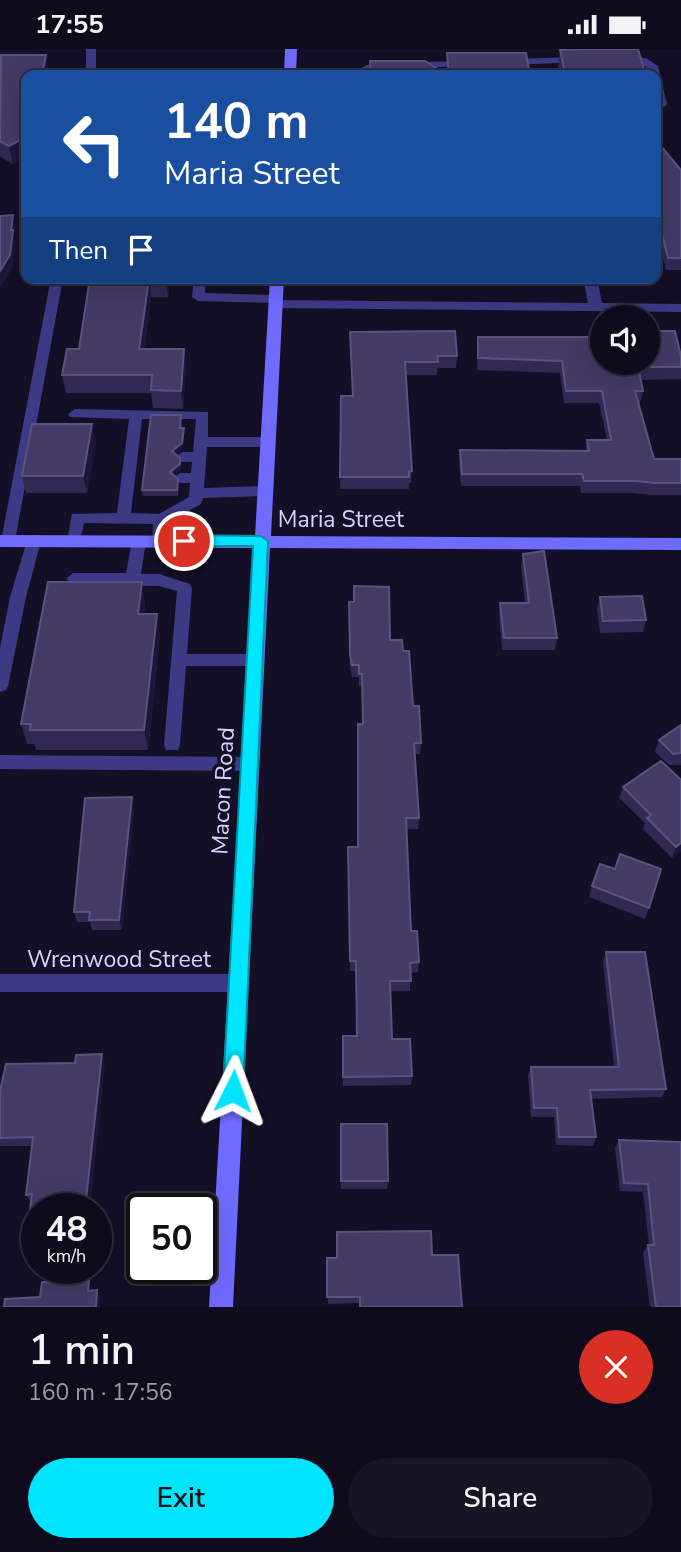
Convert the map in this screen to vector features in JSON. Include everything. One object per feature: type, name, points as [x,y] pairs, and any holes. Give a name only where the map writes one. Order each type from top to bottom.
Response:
[{"type":"main road","points":[[290,70],[291,49]]},
{"type":"main road","name":"Macon Road","points":[[221,1307],[276,284]]},
{"type":"main road","name":"Maria Street","points":[[4,541],[681,544]]},
{"type":"street","points":[[591,284],[596,305]]},
{"type":"street","points":[[275,302],[590,307]]},
{"type":"street","points":[[660,307],[681,307]]},
{"type":"street","name":"Wrenwood Street","points":[[0,983],[239,983]]},
{"type":"lane","points":[[90,70],[91,49]]},
{"type":"lane","points":[[494,63],[595,60]]},
{"type":"lane","points":[[608,60],[646,61],[654,70]]},
{"type":"lane","points":[[362,70],[372,66],[482,63]]},
{"type":"lane","points":[[4,541],[56,284]]},
{"type":"lane","points":[[199,284],[198,297],[275,302]]},
{"type":"lane","points":[[74,541],[77,518],[161,519],[196,499],[203,415],[75,414]]},
{"type":"lane","points":[[123,519],[136,414]]},
{"type":"lane","points":[[201,442],[267,442]]},
{"type":"lane","points":[[130,458],[147,457]]},
{"type":"lane","points":[[182,457],[199,457]]},
{"type":"lane","points":[[180,478],[197,486],[264,491]]},
{"type":"lane","points":[[128,479],[145,479]]},
{"type":"lane","points":[[159,541],[161,519]]},
{"type":"lane","points":[[0,686],[18,597],[34,541]]},
{"type":"lane","points":[[133,579],[139,541]]},
{"type":"lane","points":[[73,579],[159,580],[185,588],[172,745]]},
{"type":"lane","points":[[179,660],[255,660]]},
{"type":"lane","points":[[0,762],[249,764]]},
{"type":"building","points":[[638,49],[644,69],[564,69],[560,50]]},
{"type":"building","points":[[447,53],[526,53],[529,70],[449,70]]},
{"type":"building","points":[[1,55],[46,55],[43,70],[21,70],[21,140],[9,146],[0,141]]},
{"type":"building","points":[[370,61],[425,61],[439,70],[371,70]]},
{"type":"building","points":[[661,146],[681,170],[681,258],[668,258],[661,231]]},
{"type":"building","points":[[13,215],[10,255],[0,271],[0,216]]},
{"type":"building","points":[[89,284],[148,284],[139,349],[184,349],[181,391],[151,390],[152,375],[62,375],[67,349],[79,349]]},
{"type":"building","points":[[455,331],[457,356],[437,356],[438,362],[405,362],[412,471],[409,471],[409,477],[340,477],[341,396],[353,396],[350,332]]},
{"type":"building","points":[[660,331],[675,331],[681,367],[660,367]]},
{"type":"building","points":[[478,337],[590,337],[590,375],[640,375],[643,391],[635,391],[654,459],[681,459],[681,483],[584,481],[582,474],[462,474],[460,450],[589,451],[587,440],[611,440],[602,391],[566,391],[562,361],[478,358]]},
{"type":"building","points":[[151,415],[181,415],[180,428],[184,428],[182,443],[172,451],[180,458],[180,464],[170,472],[178,479],[177,490],[142,490]]},
{"type":"building","points":[[32,424],[92,424],[83,476],[22,476]]},
{"type":"building","points":[[544,551],[557,638],[504,638],[500,603],[529,603],[523,554]]},
{"type":"building","points":[[48,582],[142,582],[138,614],[157,614],[144,730],[30,730],[31,724],[21,724]]},
{"type":"building","points":[[354,586],[389,587],[390,640],[402,640],[403,651],[409,651],[413,706],[419,706],[421,743],[414,743],[419,818],[406,818],[411,931],[417,931],[419,962],[410,963],[411,981],[390,981],[392,1039],[410,1039],[412,1076],[343,1077],[343,1036],[357,1036],[356,961],[350,961],[348,847],[358,847],[358,724],[363,724],[362,674],[359,674],[359,665],[352,665],[350,655],[349,602],[354,602]]},
{"type":"building","points":[[642,596],[646,620],[603,621],[600,597]]},
{"type":"building","points":[[681,725],[681,753],[673,754],[659,740]]},
{"type":"building","points":[[661,761],[681,780],[681,843],[676,847],[647,818],[651,815],[623,787]]},
{"type":"building","points":[[132,797],[119,920],[89,920],[90,912],[74,912],[85,798]]},
{"type":"building","points":[[620,854],[661,869],[649,908],[592,886],[600,864],[615,869]]},
{"type":"building","points":[[606,952],[645,952],[666,1089],[590,1090],[596,1137],[559,1137],[557,1108],[534,1108],[531,1067],[619,1067]]},
{"type":"building","points":[[102,1054],[87,1193],[26,1193],[33,1137],[0,1138],[0,1091],[6,1064],[75,1063],[76,1055]]},
{"type":"building","points":[[341,1124],[387,1124],[388,1181],[341,1181]]},
{"type":"building","points":[[619,1140],[681,1142],[681,1307],[656,1307],[648,1245],[654,1245],[648,1184],[624,1183]]},
{"type":"building","points":[[431,1231],[432,1255],[458,1255],[462,1307],[360,1307],[360,1297],[327,1297],[327,1258],[337,1258],[337,1232]]},
{"type":"building","points":[[42,1284],[89,1284],[88,1291],[97,1290],[96,1307],[4,1307],[5,1299],[40,1297]]},
{"type":"route","points":[[184,541],[261,541],[233,1091]]}]
